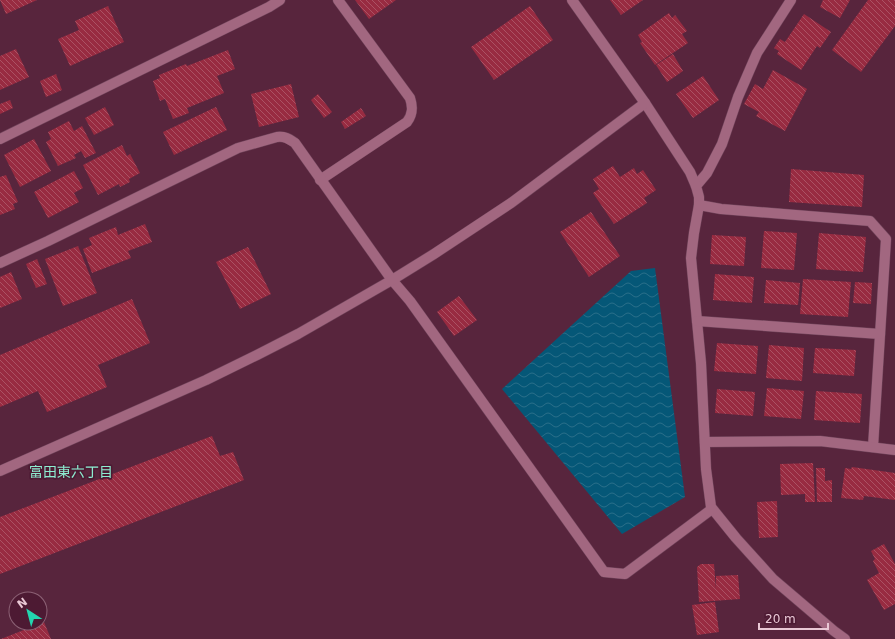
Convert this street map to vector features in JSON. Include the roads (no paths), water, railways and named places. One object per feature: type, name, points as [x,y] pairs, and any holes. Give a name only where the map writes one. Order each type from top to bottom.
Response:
[{"type":"street","points":[[0,138],[269,7],[280,0]]},
{"type":"street","points":[[320,180],[407,122],[411,117],[412,112],[410,98],[338,0]]},
{"type":"street","points":[[572,0],[645,103],[690,172],[696,186],[699,197],[699,205],[691,258],[701,363],[706,469],[711,508],[773,579],[837,637]]},
{"type":"street","points":[[696,186],[707,173],[722,144],[738,97],[757,53],[788,2]]},
{"type":"street","points":[[0,471],[206,380],[298,334],[392,280],[511,203],[645,103]]},
{"type":"street","points":[[0,263],[238,148],[277,137],[288,137],[392,280],[410,301],[604,572],[625,574],[712,509]]},
{"type":"street","points":[[699,205],[721,209],[870,221],[886,240],[873,447]]},
{"type":"street","points":[[697,321],[880,334]]},
{"type":"street","points":[[705,442],[820,441],[895,450]]},
{"type":"water","points":[[655,268],[685,497],[622,534],[502,389],[631,271]]},
{"type":"district","name":"富田東六丁目","points":[[71,472]]}]
